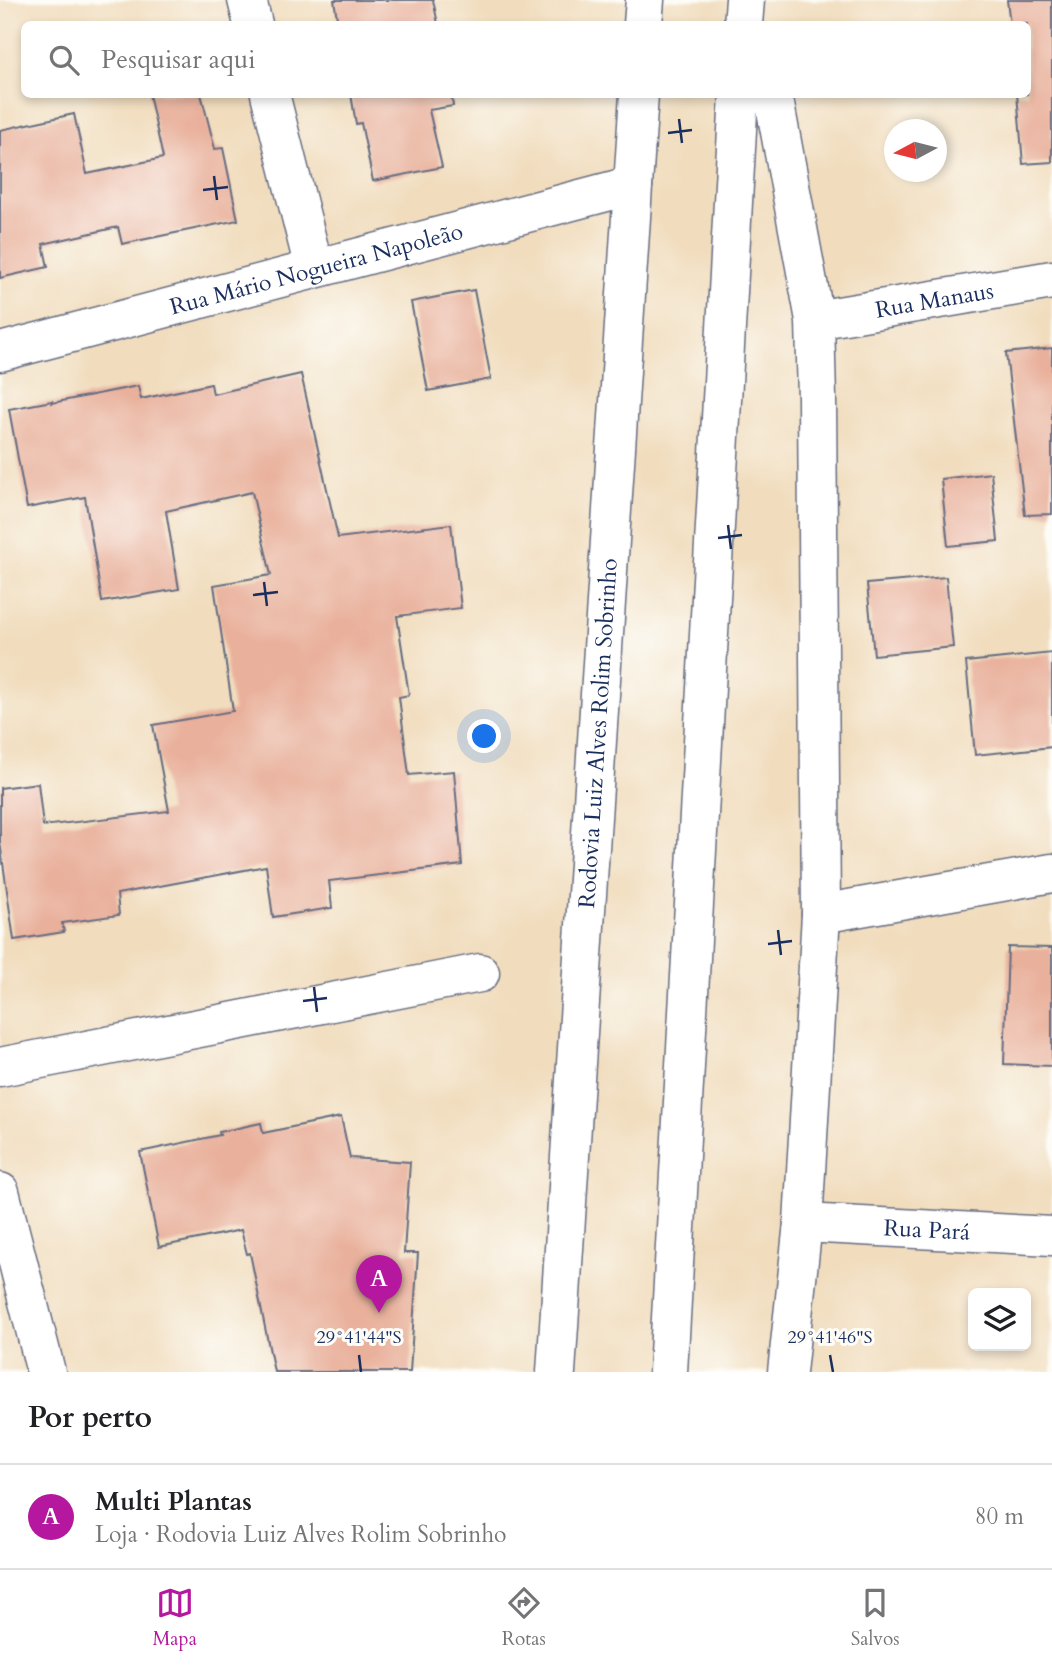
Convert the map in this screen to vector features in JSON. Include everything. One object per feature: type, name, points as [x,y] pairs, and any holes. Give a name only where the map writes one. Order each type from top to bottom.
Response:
[{"type":"main road","points":[[247,0],[252,21]]},
{"type":"main road","points":[[643,21],[645,0]]},
{"type":"main road","points":[[743,21],[745,0]]},
{"type":"main road","points":[[755,0],[759,21]]},
{"type":"main road","points":[[271,98],[314,268]]},
{"type":"main road","name":"Rodovia Luiz Alves Rolim Sobrinho","points":[[556,1372],[639,98]]},
{"type":"main road","points":[[667,1372],[739,98]]},
{"type":"main road","points":[[774,98],[815,320],[817,399],[821,914],[803,1223],[787,1372]]},
{"type":"main road","name":"Rua Mário Nogueira Napoleão","points":[[0,352],[633,185]]},
{"type":"main road","name":"Rua Manaus","points":[[815,320],[1052,279]]},
{"type":"main road","points":[[821,914],[1052,873]]},
{"type":"main road","points":[[0,1067],[480,973]]},
{"type":"main road","points":[[0,1192],[46,1372]]},
{"type":"main road","name":"Rua Pará","points":[[803,1223],[1052,1236]]},
{"type":"building","points":[[334,0],[433,0],[437,21],[338,21]]},
{"type":"building","points":[[1007,0],[1052,0],[1052,162],[1023,164],[1017,98],[1031,98],[1031,21],[1010,21]]},
{"type":"building","points":[[150,98],[202,98],[215,149],[223,148],[238,220],[122,244],[118,227],[43,244],[48,267],[0,278],[0,130],[74,114],[87,174],[163,158]]},
{"type":"building","points":[[352,98],[452,98],[453,106],[429,110],[442,167],[373,181],[361,123],[356,124]]},
{"type":"building","points":[[474,290],[491,379],[428,391],[411,302]]},
{"type":"building","points":[[1052,348],[1052,514],[1025,515],[1006,353]]},
{"type":"building","points":[[301,374],[338,538],[451,524],[461,608],[397,616],[409,695],[399,697],[409,775],[454,771],[462,865],[329,881],[332,908],[273,917],[266,866],[117,894],[119,915],[62,923],[64,932],[14,940],[0,842],[0,788],[38,783],[43,826],[169,811],[153,725],[233,711],[214,585],[271,575],[252,492],[166,511],[179,589],[102,602],[85,497],[27,508],[9,409],[138,386],[141,399],[211,384],[213,394]]},
{"type":"building","points":[[991,473],[998,541],[948,546],[941,479]]},
{"type":"building","points":[[946,577],[953,647],[874,655],[867,584]]},
{"type":"building","points":[[1052,653],[1052,747],[975,755],[966,662]]},
{"type":"building","points":[[1008,947],[1052,948],[1052,1066],[1004,1064]]},
{"type":"building","points":[[341,1117],[350,1158],[410,1162],[404,1253],[418,1253],[410,1372],[274,1372],[250,1253],[247,1254],[241,1230],[159,1247],[140,1152],[220,1135],[219,1132],[261,1123],[263,1133]]},
{"type":"place","name":"Multi Plantas","points":[[379,1313]]}]
